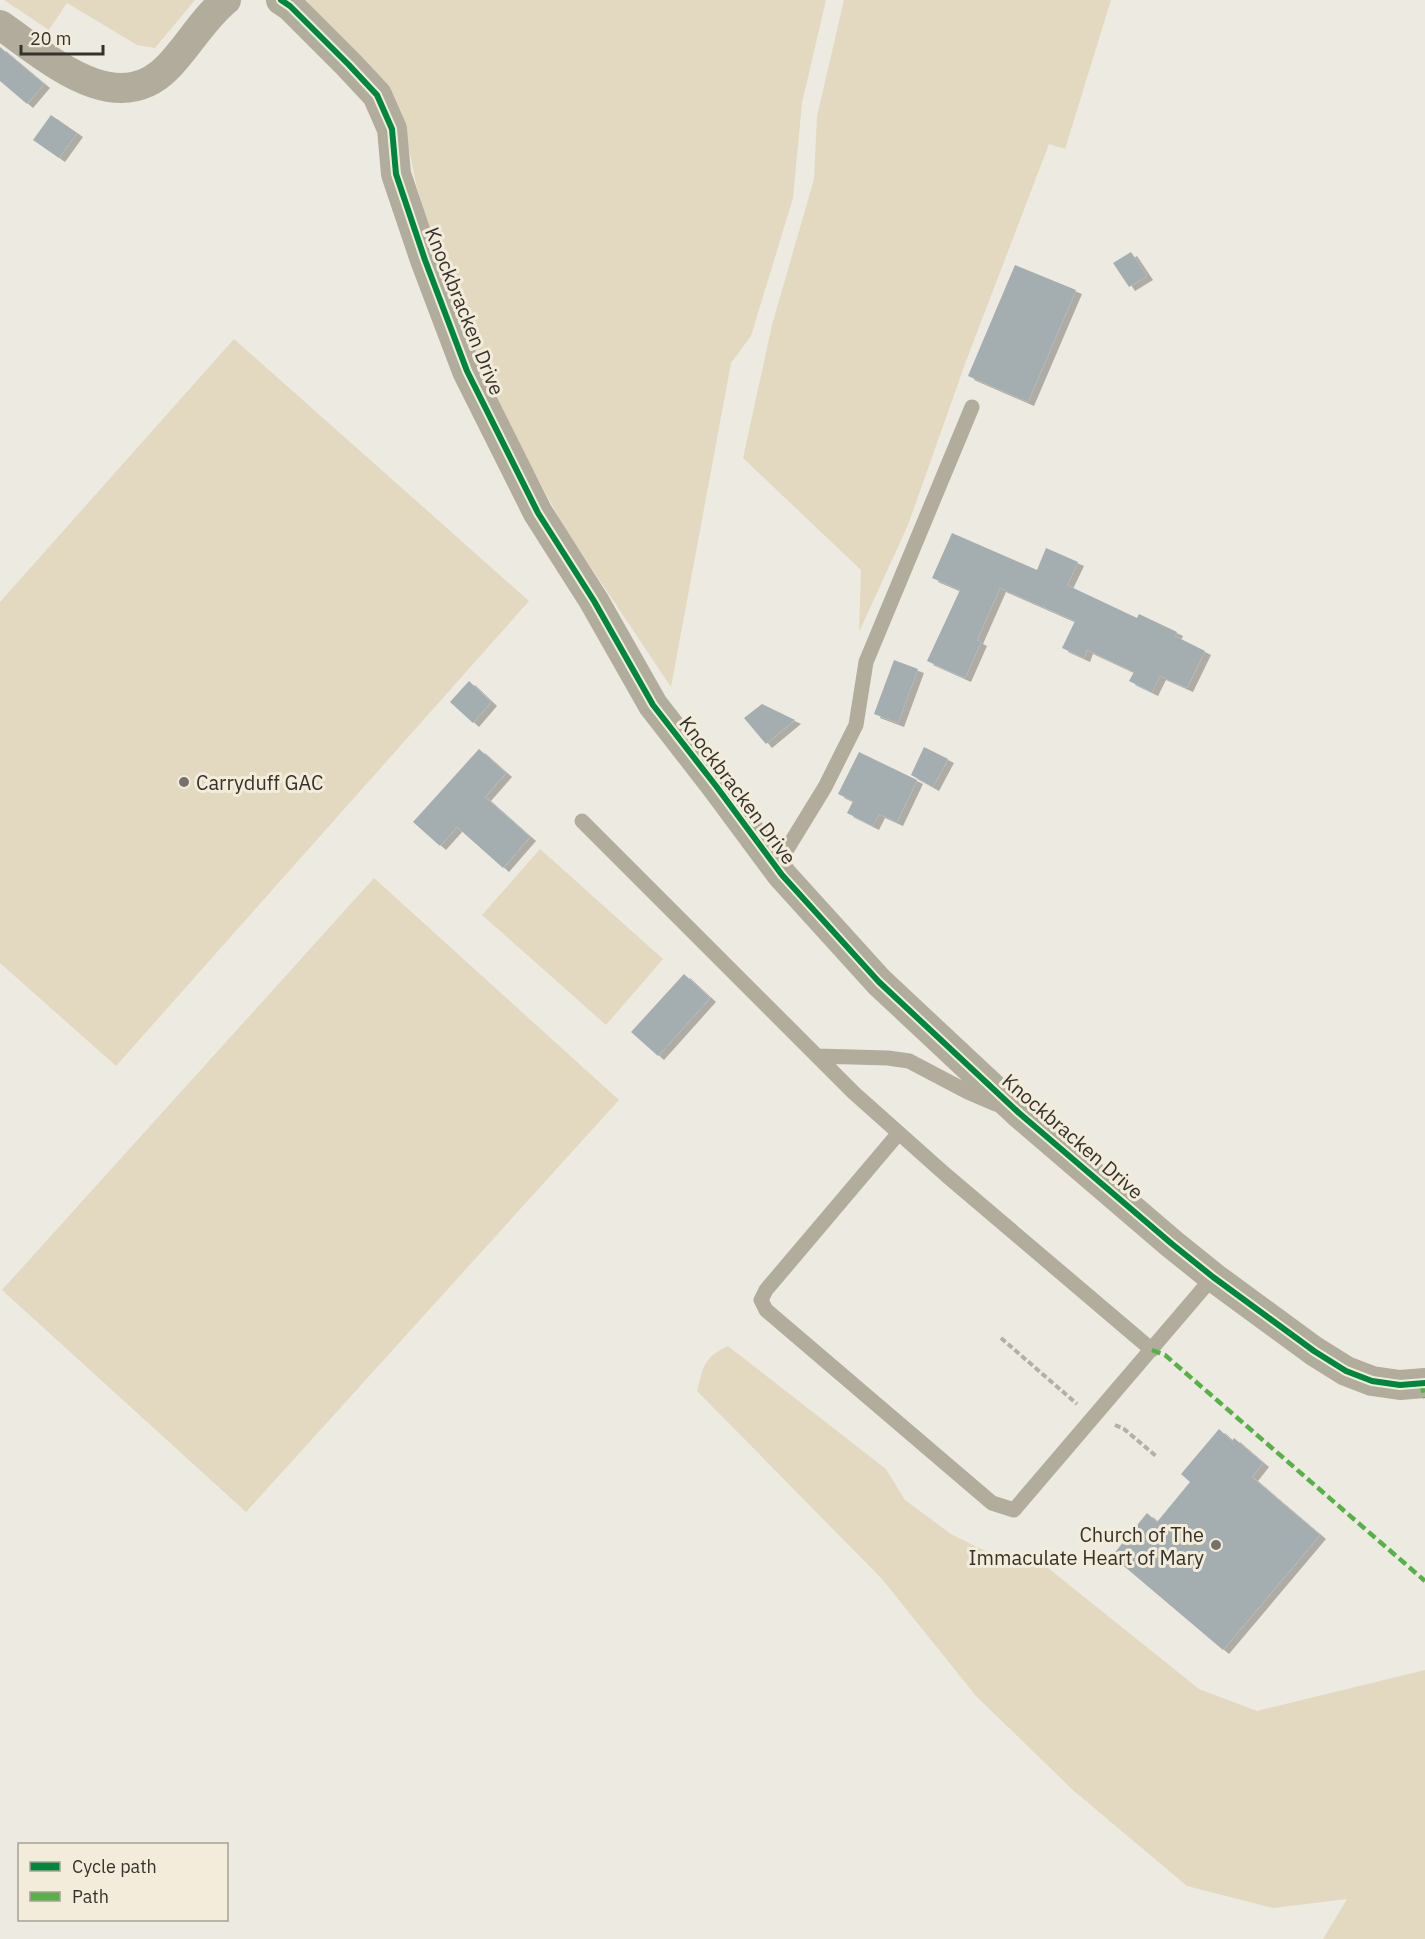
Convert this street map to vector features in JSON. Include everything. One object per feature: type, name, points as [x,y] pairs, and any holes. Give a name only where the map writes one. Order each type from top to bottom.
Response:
[{"type":"street","points":[[0,25],[70,72],[94,85],[119,89],[142,86],[168,68],[226,0]]},
{"type":"street","name":"Knockbracken Drive","points":[[281,0],[290,6],[377,95],[392,129],[396,174],[425,260],[467,371],[538,513],[594,600],[653,705],[776,867],[879,982],[1019,1113],[1213,1277],[1314,1351],[1346,1371],[1372,1381],[1400,1385],[1425,1383]]},
{"type":"lane","points":[[776,867],[825,787],[856,724],[866,662],[972,407]]},
{"type":"lane","points":[[582,821],[854,1093],[898,1134],[1152,1350]]},
{"type":"lane","points":[[817,1056],[888,1058],[909,1061],[968,1092],[1019,1113]]},
{"type":"lane","points":[[898,1134],[766,1290],[761,1300],[766,1310],[992,1503],[1014,1510],[1213,1277]]},
{"type":"path","points":[[1001,1338],[1081,1408],[1124,1429],[1155,1456]]},
{"type":"shaded area","points":[[4,0],[195,0],[155,48],[137,45],[67,3],[49,30]]},
{"type":"shaded area","points":[[306,0],[826,0],[802,103],[793,198],[751,336],[731,363],[671,687],[564,527],[472,349],[435,254],[416,184],[402,114],[347,45]]},
{"type":"shaded area","points":[[844,0],[1111,0],[1065,149],[1049,144],[965,364],[908,525],[859,632],[861,570],[743,458],[772,325],[814,179],[817,116]]},
{"type":"shaded area","name":"Carryduff GAC","points":[[234,339],[529,601],[116,1066],[0,963],[0,602]]},
{"type":"shaded area","points":[[540,849],[663,959],[606,1025],[482,915]]},
{"type":"shaded area","points":[[374,878],[619,1100],[246,1512],[2,1290]]},
{"type":"shaded area","points":[[728,1346],[886,1469],[905,1500],[951,1534],[997,1557],[1043,1564],[1199,1689],[1257,1711],[1425,1670],[1425,1939],[1323,1939],[1347,1899],[1273,1908],[1187,1886],[1074,1791],[976,1696],[882,1579],[697,1391],[701,1375],[709,1359]]},
{"type":"building","points":[[0,47],[44,84],[27,104],[0,81]]},
{"type":"building","points":[[51,115],[77,133],[59,158],[33,140]]},
{"type":"building","points":[[1131,252],[1147,276],[1129,287],[1113,263]]},
{"type":"building","points":[[1015,265],[1076,290],[1028,402],[968,376]]},
{"type":"building","points":[[952,533],[1037,570],[1046,548],[1078,562],[1067,585],[1137,618],[1139,614],[1177,632],[1175,636],[1205,651],[1187,688],[1160,676],[1152,692],[1129,681],[1134,672],[1087,650],[1084,658],[1062,648],[1075,621],[1000,588],[977,640],[981,642],[965,678],[927,661],[960,590],[932,578]]},
{"type":"building","points":[[894,660],[918,669],[898,723],[874,714]]},
{"type":"building","points":[[469,681],[491,702],[473,723],[450,702]]},
{"type":"building","points":[[762,704],[795,720],[766,744],[744,718]]},
{"type":"building","points":[[924,747],[948,759],[933,787],[911,775]]},
{"type":"building","points":[[479,749],[506,773],[485,797],[530,837],[503,868],[457,827],[440,846],[413,822]]},
{"type":"building","points":[[859,752],[917,780],[897,822],[879,814],[873,826],[847,813],[853,801],[838,794]]},
{"type":"building","points":[[684,974],[710,998],[658,1056],[631,1032]]},
{"type":"building","name":"Church of The Immaculate Heart of Mary","points":[[1219,1429],[1232,1441],[1234,1438],[1263,1463],[1252,1477],[1320,1535],[1223,1650],[1112,1556],[1147,1513],[1157,1522],[1190,1482],[1181,1474]]},
{"type":"marked path","points":[[1152,1350],[1165,1355],[1425,1581]]},
{"type":"marked path","points":[[1421,1384],[1425,1398]]},
{"type":"cycle path","points":[[281,0],[290,6],[377,95],[392,129],[396,174],[425,260],[467,371],[538,513],[594,601],[653,705],[782,875],[879,982],[1019,1113],[1213,1277],[1314,1351],[1346,1371],[1372,1381],[1400,1385],[1425,1383]]},
{"type":"place","name":"Carryduff GAC","points":[[184,782]]},
{"type":"place","name":"Church of The Immaculate Heart of Mary","points":[[1216,1545]]}]
